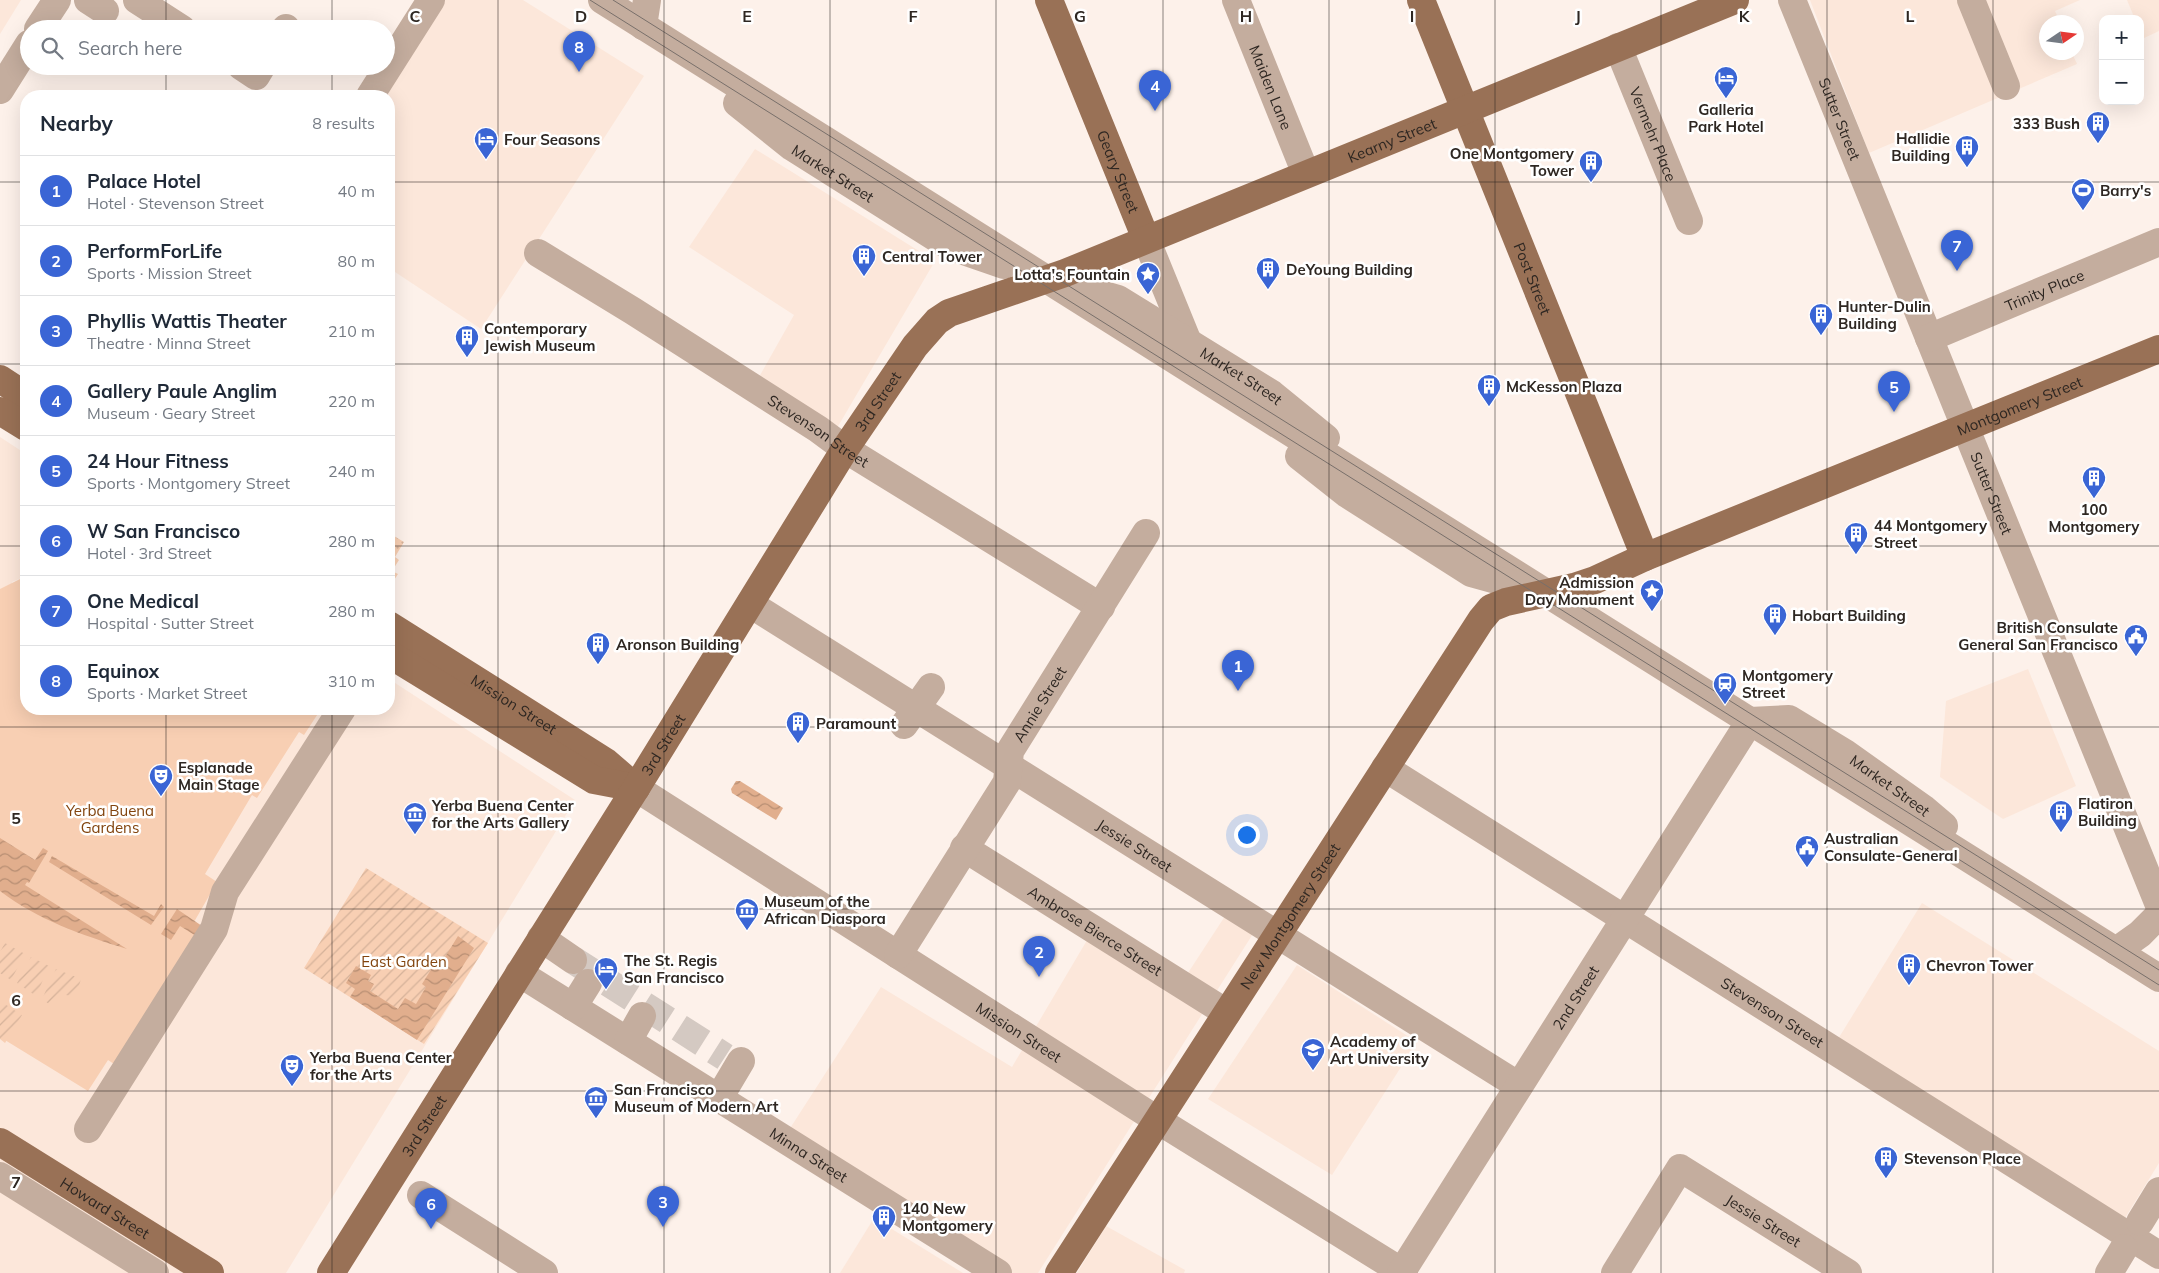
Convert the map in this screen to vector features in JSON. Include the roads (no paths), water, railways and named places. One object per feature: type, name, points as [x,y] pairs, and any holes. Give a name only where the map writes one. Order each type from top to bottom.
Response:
[{"type":"main road","name":"Geary Street","points":[[1049,0],[1146,238]]},
{"type":"main road","name":"Post Street","points":[[1421,0],[1645,557]]},
{"type":"main road","name":"Kearny Street","points":[[1047,279],[1735,0]]},
{"type":"main road","name":"3rd Street","points":[[331,1273],[846,450],[914,346],[937,321],[949,313],[1047,279]]},
{"type":"main road","name":"Montgomery Street","points":[[1546,593],[1595,580],[1645,557],[2159,349]]},
{"type":"main road","points":[[0,380],[20,392]]},
{"type":"main road","points":[[0,411],[20,423]]},
{"type":"main road","name":"New Montgomery Street","points":[[1059,1273],[1481,620],[1491,608],[1517,599],[1546,593]]},
{"type":"main road","name":"Mission Street","points":[[395,628],[606,762],[636,788]]},
{"type":"main road","name":"Mission Street","points":[[395,658],[594,780],[636,788]]},
{"type":"main road","name":"Howard Street","points":[[0,1142],[210,1273]]},
{"type":"street","points":[[44,20],[57,0]]},
{"type":"street","points":[[137,0],[168,20]]},
{"type":"street","points":[[395,57],[431,0]]},
{"type":"street","name":"Market Street","points":[[602,0],[645,13],[1047,279],[1202,378],[2159,978]]},
{"type":"street","name":"Maiden Lane","points":[[1236,0],[1306,174]]},
{"type":"street","name":"Sutter Street","points":[[1792,0],[1965,428],[2152,867],[2159,905]]},
{"type":"street","points":[[1971,0],[2006,86]]},
{"type":"street","name":"Vermehr Place","points":[[1618,47],[1689,221]]},
{"type":"street","points":[[0,90],[20,58]]},
{"type":"street","points":[[374,90],[383,75]]},
{"type":"street","name":"Geary Street","points":[[1146,238],[1188,342]]},
{"type":"street","name":"Trinity Place","points":[[1929,338],[2159,242]]},
{"type":"street","name":"Stevenson Street","points":[[538,253],[667,332],[818,429],[846,450],[1013,560],[1101,607]]},
{"type":"street","name":"Market Street","points":[[1047,279],[1118,299],[1272,394],[1412,510]]},
{"type":"street","name":"Market Street","points":[[1202,378],[1346,494],[1463,568],[1471,573],[1546,593]]},
{"type":"street","name":"Annie Street","points":[[898,955],[1006,782],[1010,752],[1146,533]]},
{"type":"street","name":"Jessie Street","points":[[750,604],[1519,1086]]},
{"type":"street","points":[[88,1129],[214,929],[225,892],[338,715]]},
{"type":"street","name":"2nd Street","points":[[1402,1272],[1750,721]]},
{"type":"street","name":"Stevenson Street","points":[[1386,768],[1624,919],[2146,1241]]},
{"type":"street","name":"Mission Street","points":[[636,788],[1159,1121],[1402,1272]]},
{"type":"street","name":"Ambrose Bierce Street","points":[[964,848],[1227,1013]]},
{"type":"street","points":[[2116,950],[2140,934],[2159,915]]},
{"type":"street","points":[[541,938],[573,960]]},
{"type":"street","name":"Minna Street","points":[[519,973],[719,1098],[856,1194],[998,1273]]},
{"type":"street","points":[[573,1007],[588,983]]},
{"type":"street","points":[[628,1041],[642,1016]]},
{"type":"street","points":[[719,1098],[735,1061]]},
{"type":"street","name":"Jessie Street","points":[[1616,1273],[1680,1168],[1848,1273]]},
{"type":"street","points":[[0,1176],[154,1273]]},
{"type":"street","points":[[2109,1273],[2146,1241],[2159,1191]]},
{"type":"street","points":[[421,1195],[544,1273]]},
{"type":"water","points":[[736,781],[740,781],[783,808],[776,820],[732,793],[731,789]]},
{"type":"water","points":[[0,838],[35,860],[43,848],[48,851],[29,883],[27,882],[25,885],[127,949],[61,926],[30,910],[0,891]]},
{"type":"water","points":[[52,856],[154,916],[161,904],[164,907],[151,925],[49,862]]},
{"type":"water","points":[[177,909],[202,926],[196,936],[180,926],[171,940],[161,934]]},
{"type":"water","points":[[458,936],[474,948],[417,1040],[350,997],[355,989],[346,983],[356,966],[371,975],[368,981],[374,984],[370,991],[398,1009],[405,998],[416,1004],[426,987],[422,984],[432,968],[437,970]]},
{"type":"tunnel","points":[[573,960],[725,1057]]},
{"type":"tram line","points":[[590,0],[2159,985]]},
{"type":"tram line","points":[[613,0],[2159,970]]},
{"type":"place","name":"Equinox","points":[[579,72]]},
{"type":"place","name":"Galleria Park Hotel","points":[[1726,99]]},
{"type":"place","name":"Gallery Paule Anglim","points":[[1155,111]]},
{"type":"place","name":"333 Bush","points":[[2098,144]]},
{"type":"place","name":"Four Seasons","points":[[486,160]]},
{"type":"place","name":"Hallidie Building","points":[[1967,168]]},
{"type":"place","name":"One Montgomery Tower","points":[[1591,183]]},
{"type":"place","name":"Barry's","points":[[2083,211]]},
{"type":"place","name":"One Medical","points":[[1957,271]]},
{"type":"place","name":"Central Tower","points":[[864,277]]},
{"type":"place","name":"DeYoung Building","points":[[1268,290]]},
{"type":"place","name":"Lotta's Fountain","points":[[1148,295]]},
{"type":"place","name":"Hunter-Dulin Building","points":[[1821,336]]},
{"type":"place","name":"Contemporary Jewish Museum","points":[[467,358]]},
{"type":"place","name":"McKesson Plaza","points":[[1489,407]]},
{"type":"place","name":"24 Hour Fitness","points":[[1894,412]]},
{"type":"place","name":"100 Montgomery","points":[[2094,499]]},
{"type":"place","name":"44 Montgomery Street","points":[[1856,555]]},
{"type":"place","name":"Admission Day Monument","points":[[1652,612]]},
{"type":"place","name":"Hobart Building","points":[[1775,636]]},
{"type":"place","name":"British Consulate General San Francisco","points":[[2136,657]]},
{"type":"place","name":"Aronson Building","points":[[598,665]]},
{"type":"place","name":"Palace Hotel","points":[[1238,691]]},
{"type":"place","name":"Montgomery Street","points":[[1725,705]]},
{"type":"place","name":"Paramount","points":[[798,744]]},
{"type":"place","name":"Esplanade Main Stage","points":[[161,797]]},
{"type":"place","name":"Flatiron Building","points":[[2061,833]]},
{"type":"place","name":"Yerba Buena Center for the Arts Gallery","points":[[415,835]]},
{"type":"place","name":"Australian Consulate-General","points":[[1807,868]]},
{"type":"place","name":"Museum of the African Diaspora","points":[[747,931]]},
{"type":"place","name":"PerformForLife","points":[[1039,977]]},
{"type":"place","name":"Chevron Tower","points":[[1909,986]]},
{"type":"place","name":"The St. Regis San Francisco","points":[[606,990]]},
{"type":"place","name":"Academy of Art University","points":[[1313,1071]]},
{"type":"place","name":"Yerba Buena Center for the Arts","points":[[292,1087]]},
{"type":"place","name":"San Francisco Museum of Modern Art","points":[[596,1119]]},
{"type":"place","name":"Stevenson Place","points":[[1886,1179]]},
{"type":"place","name":"Phyllis Wattis Theater","points":[[663,1227]]},
{"type":"place","name":"W San Francisco","points":[[431,1229]]},
{"type":"place","name":"140 New Montgomery","points":[[884,1238]]},
{"type":"park label","name":"Yerba Buena Gardens","points":[[110,818]]},
{"type":"park label","name":"East Garden","points":[[404,961]]}]
